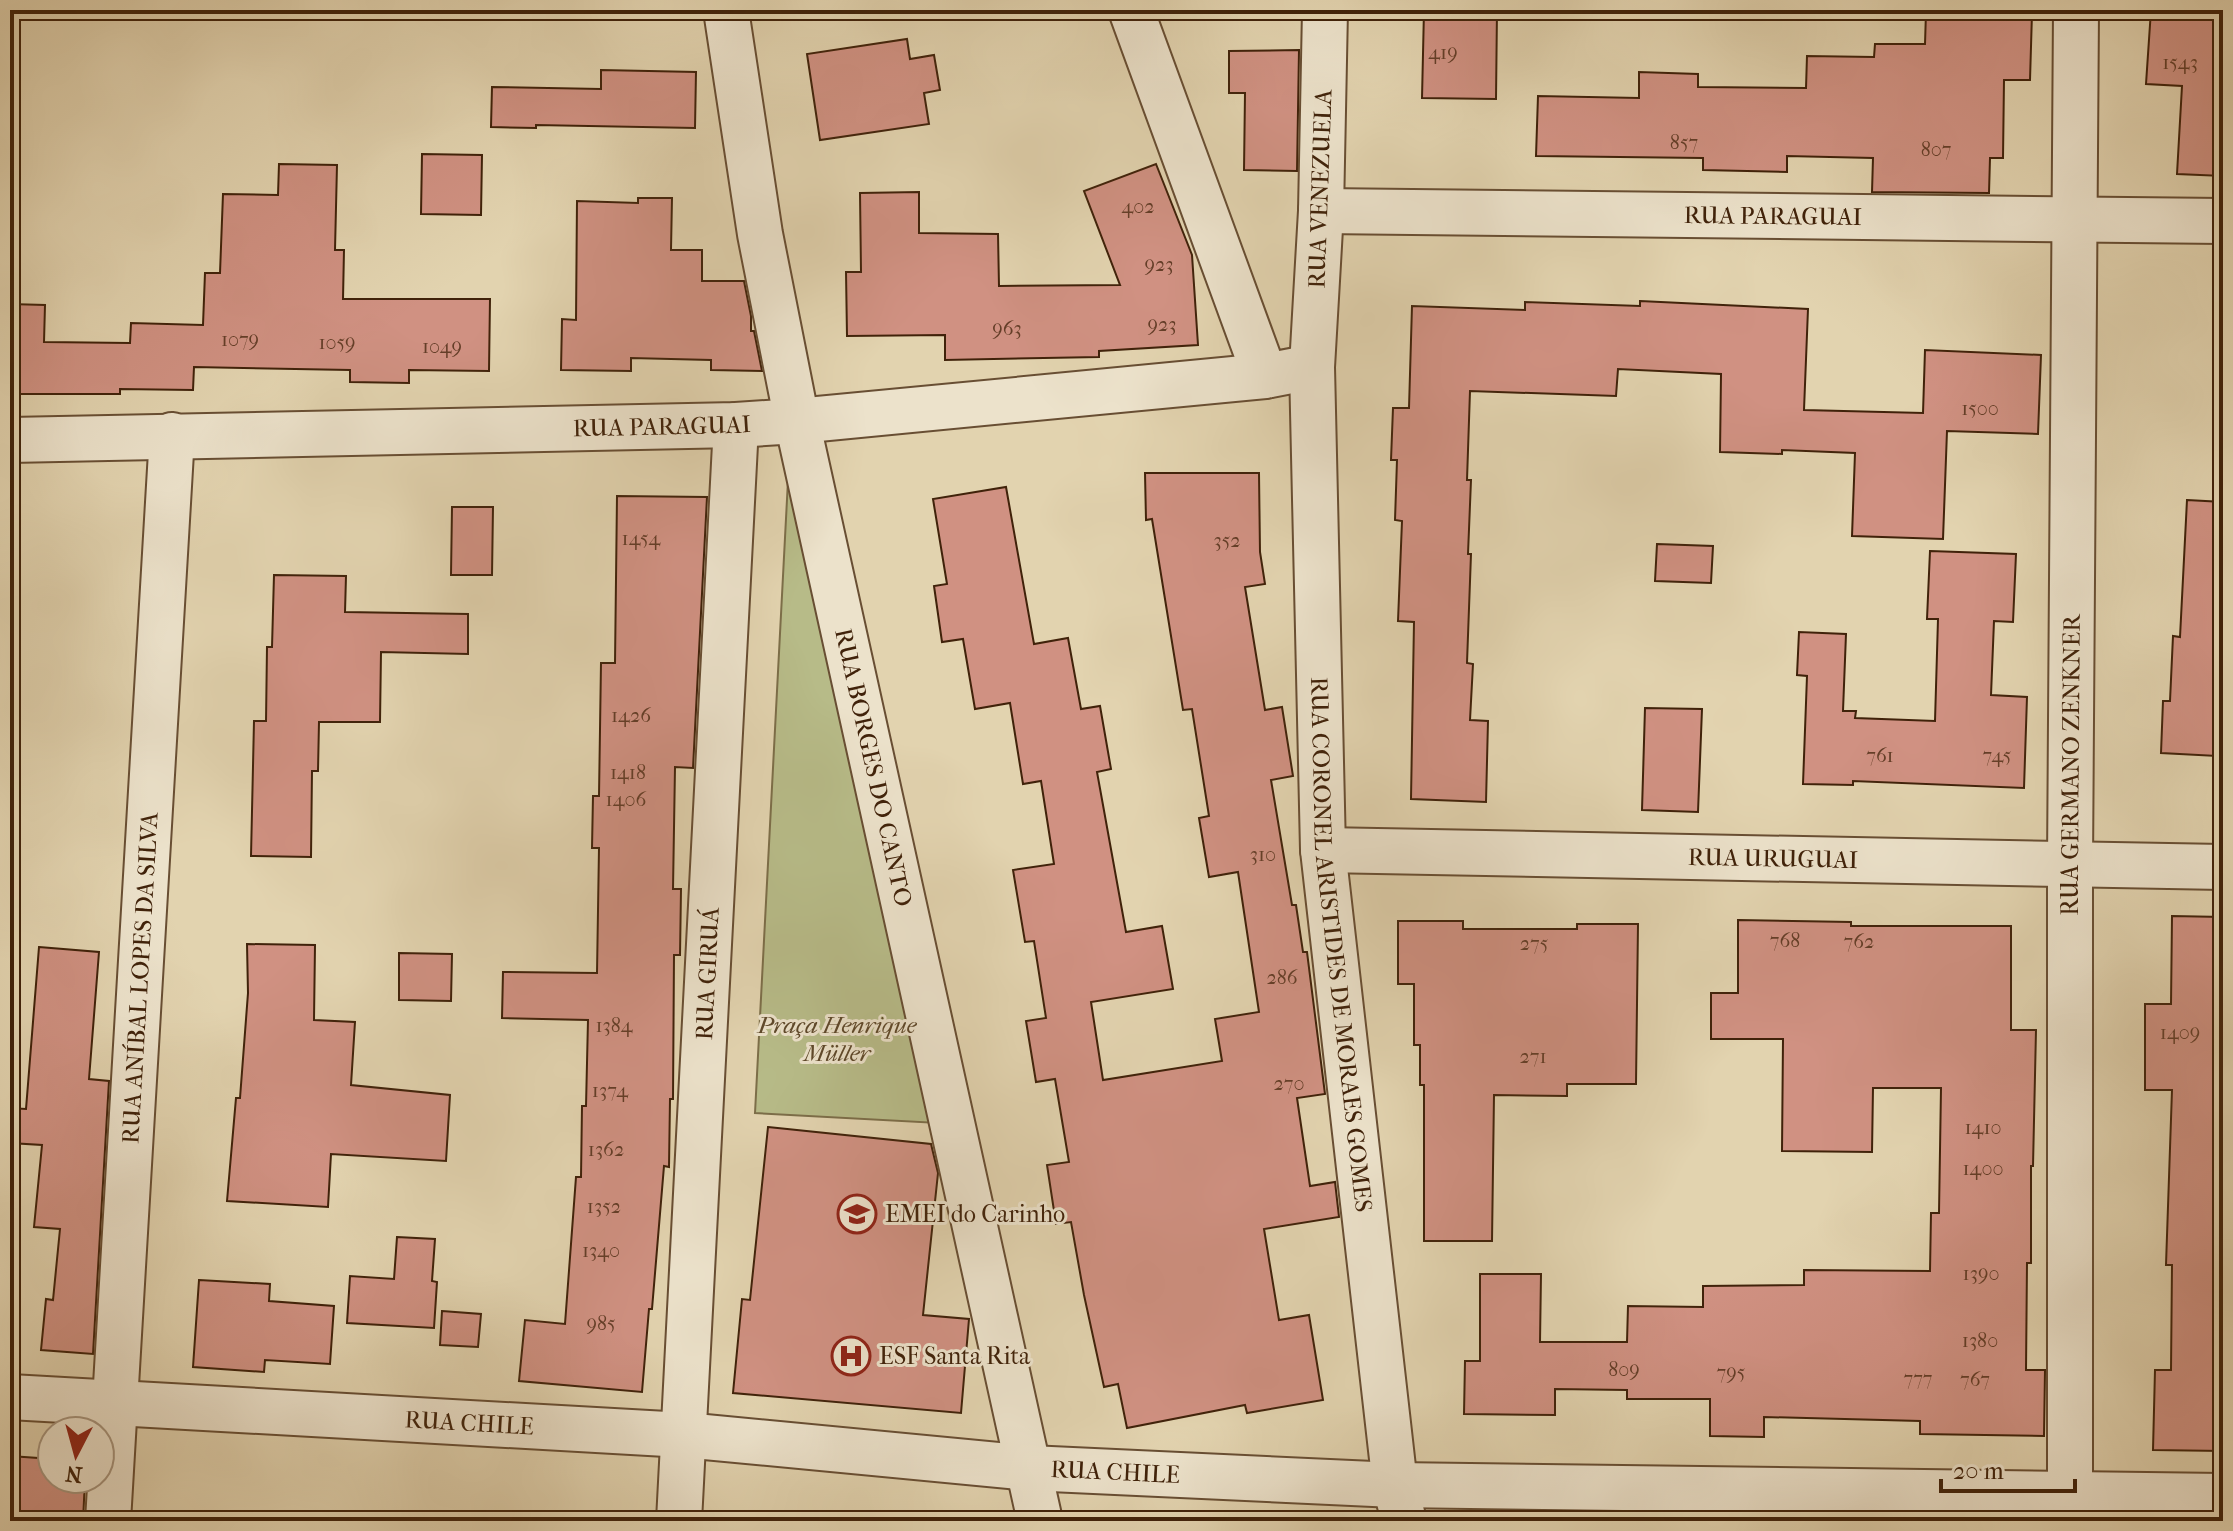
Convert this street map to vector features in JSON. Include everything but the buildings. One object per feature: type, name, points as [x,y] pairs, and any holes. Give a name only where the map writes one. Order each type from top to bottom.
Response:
[{"type":"street","name":"RUA BORGES DO CANTO","points":[[726,10],[760,234],[797,421],[1040,1521]]},
{"type":"street","points":[[1131,10],[1265,376]]},
{"type":"street","name":"RUA VENEZUELA","points":[[1312,367],[1321,211],[1325,10]]},
{"type":"street","name":"RUA GERMANO ZENKNER","points":[[2070,1507],[2070,864],[2076,10]]},
{"type":"street","name":"RUA PARAGUAI","points":[[1321,211],[2223,221]]},
{"type":"street","name":"RUA PARAGUAI","points":[[10,440],[736,425],[1265,376],[1312,367]]},
{"type":"street","name":"RUA CORONEL ARISTIDES DE MORAES GOMES","points":[[1312,367],[1323,850],[1400,1503]]},
{"type":"street","name":"RUA GIRUÁ","points":[[679,1521],[736,425]]},
{"type":"street","name":"RUA ANÍBAL LOPES DA SILVA","points":[[108,1521],[172,435]]},
{"type":"street","name":"RUA URUGUAI","points":[[1323,850],[2223,867]]},
{"type":"street","name":"RUA CHILE","points":[[10,1397],[684,1435],[1400,1503],[2070,1507],[2223,1496]]},
{"type":"green space","name":"Praça Henrique Müller","points":[[789,461],[938,1123],[755,1113]]},
{"type":"place","name":"EMEI do Carinho","points":[[857,1214]]},
{"type":"place","name":"ESF Santa Rita","points":[[851,1356]]}]
